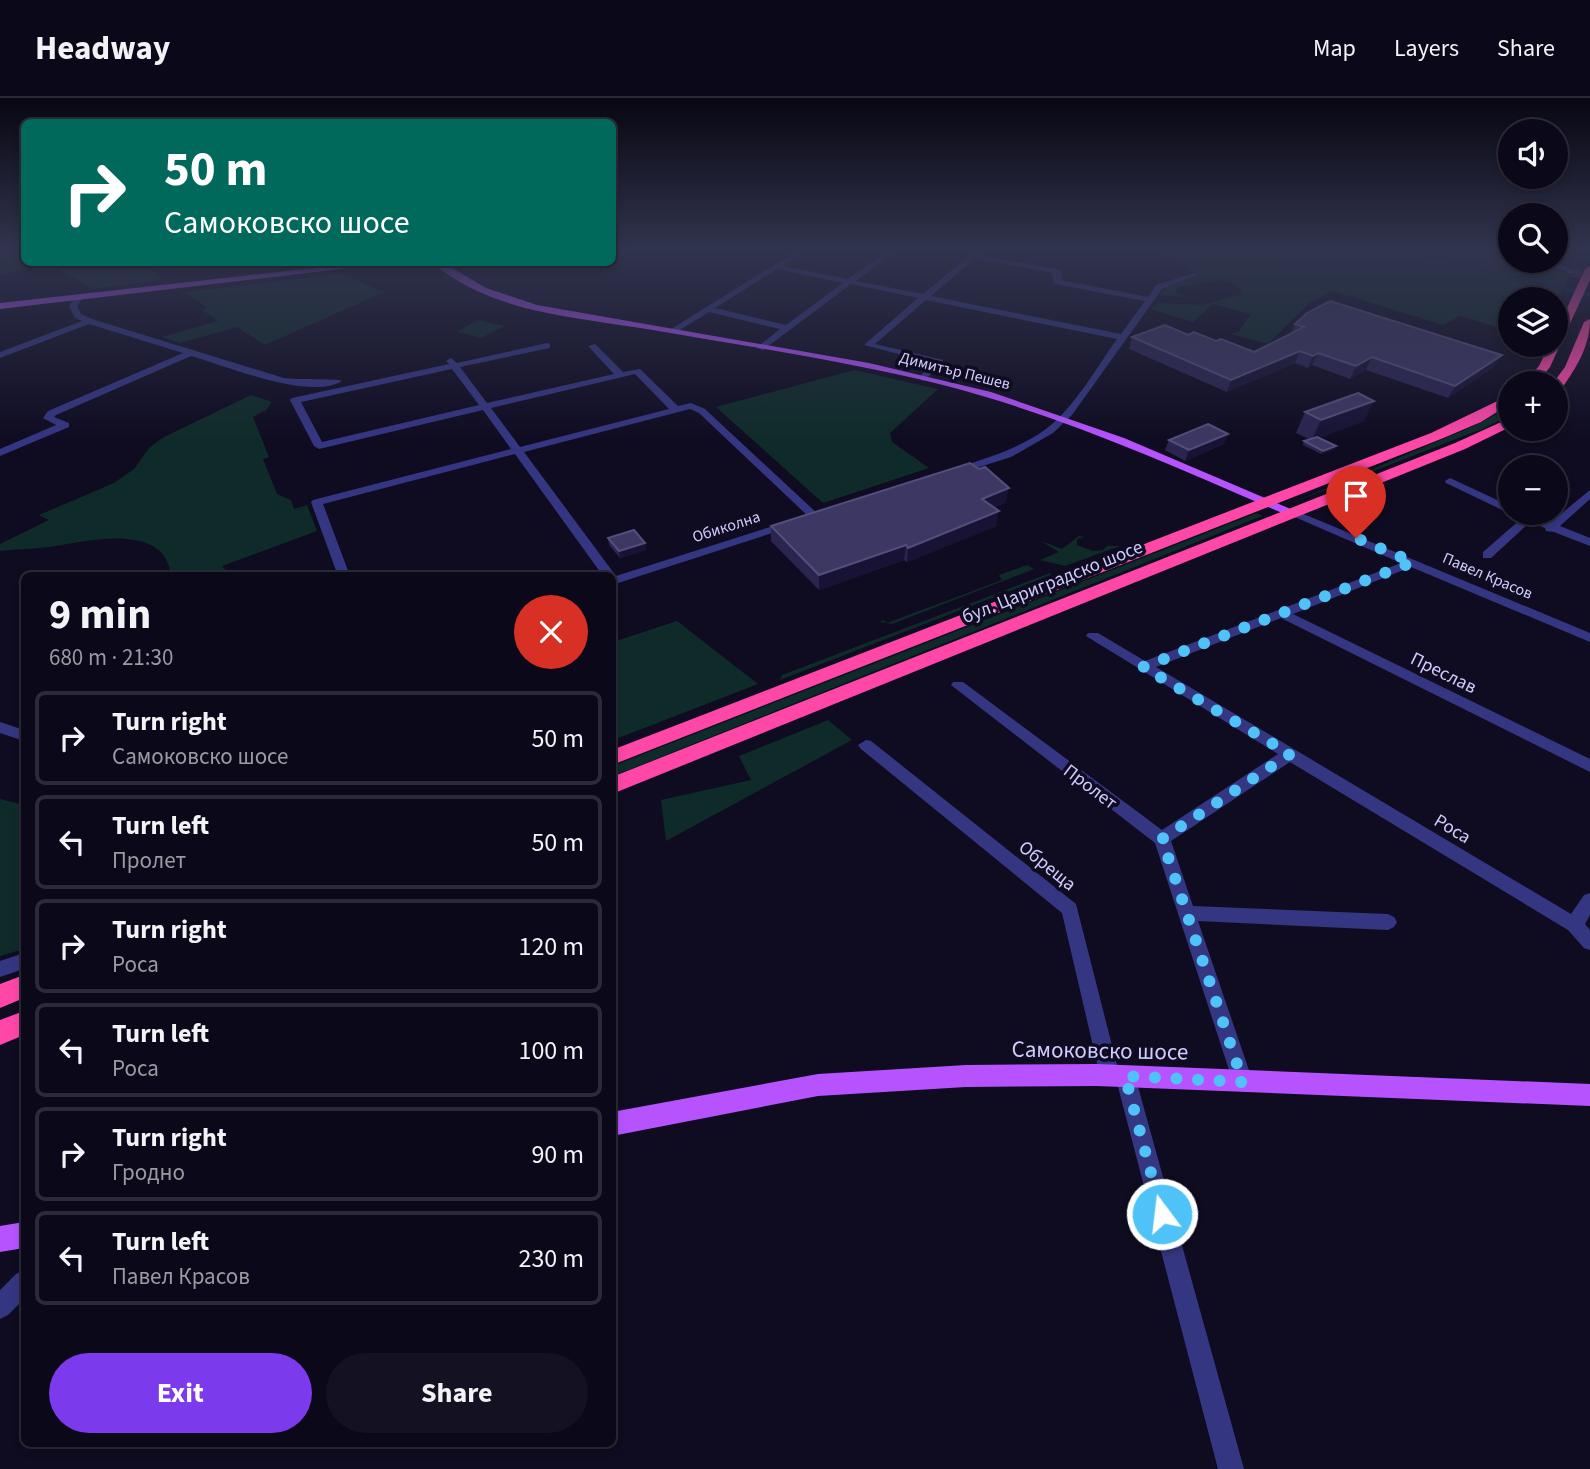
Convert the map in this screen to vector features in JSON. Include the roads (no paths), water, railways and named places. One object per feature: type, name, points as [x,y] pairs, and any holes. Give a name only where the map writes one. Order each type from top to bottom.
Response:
[{"type":"highway","points":[[1568,371],[1590,322]]},
{"type":"highway","name":"бул. Цариградско шосе","points":[[616,756],[1461,426],[1498,406]]},
{"type":"highway","name":"бул. Цариградско шосе","points":[[616,784],[1294,513],[1498,427]]},
{"type":"highway","points":[[0,996],[21,987]]},
{"type":"highway","points":[[0,1033],[21,1024]]},
{"type":"main road","name":"Димитър Пешев","points":[[580,313],[923,378],[989,395],[1062,420],[1294,513]]},
{"type":"main road","name":"Самоковско шосе","points":[[616,1123],[818,1085],[966,1076],[1118,1076],[1590,1095]]},
{"type":"main road","points":[[0,1238],[21,1234]]},
{"type":"street","points":[[76,313],[89,321],[283,381],[310,384],[343,381],[547,346]]},
{"type":"street","points":[[672,331],[701,313]]},
{"type":"street","points":[[724,313],[788,328]]},
{"type":"street","points":[[760,348],[808,313]]},
{"type":"street","points":[[906,313],[868,345],[940,362],[923,378]]},
{"type":"street","points":[[1004,313],[1122,337]]},
{"type":"street","points":[[943,476],[1019,449],[1062,420],[1138,313]]},
{"type":"street","points":[[0,355],[89,321]]},
{"type":"street","points":[[592,345],[621,374]]},
{"type":"street","points":[[0,453],[65,425],[48,418],[52,413],[192,352]]},
{"type":"street","points":[[452,362],[607,572]]},
{"type":"street","points":[[452,362],[295,400],[319,446],[636,371],[676,410]]},
{"type":"street","points":[[343,572],[317,502],[691,406],[702,411],[814,516]]},
{"type":"street","points":[[1450,481],[1498,504]]},
{"type":"street","points":[[1550,529],[1590,493]]},
{"type":"street","name":"Обиколна","points":[[616,578],[827,512]]},
{"type":"street","name":"Павел Красов","points":[[1294,513],[1590,638]]},
{"type":"street","points":[[1487,555],[1513,525]]},
{"type":"street","points":[[1542,525],[1590,542]]},
{"type":"street","points":[[1143,667],[1413,562]]},
{"type":"street","name":"Преслав","points":[[1280,612],[1590,766]]},
{"type":"street","name":"Роса","points":[[1093,636],[1574,925],[1590,942]]},
{"type":"street","name":"Пролет","points":[[958,685],[1162,839]]},
{"type":"street","points":[[0,727],[21,735]]},
{"type":"street","name":"Обреща","points":[[866,745],[1070,909],[1231,1469]]},
{"type":"street","points":[[1243,1082],[1162,839],[1290,754]]},
{"type":"street","points":[[1574,925],[1590,900]]},
{"type":"street","points":[[1187,914],[1388,922]]},
{"type":"street","points":[[0,969],[21,962]]},
{"type":"street","points":[[0,1307],[21,1285]]}]
